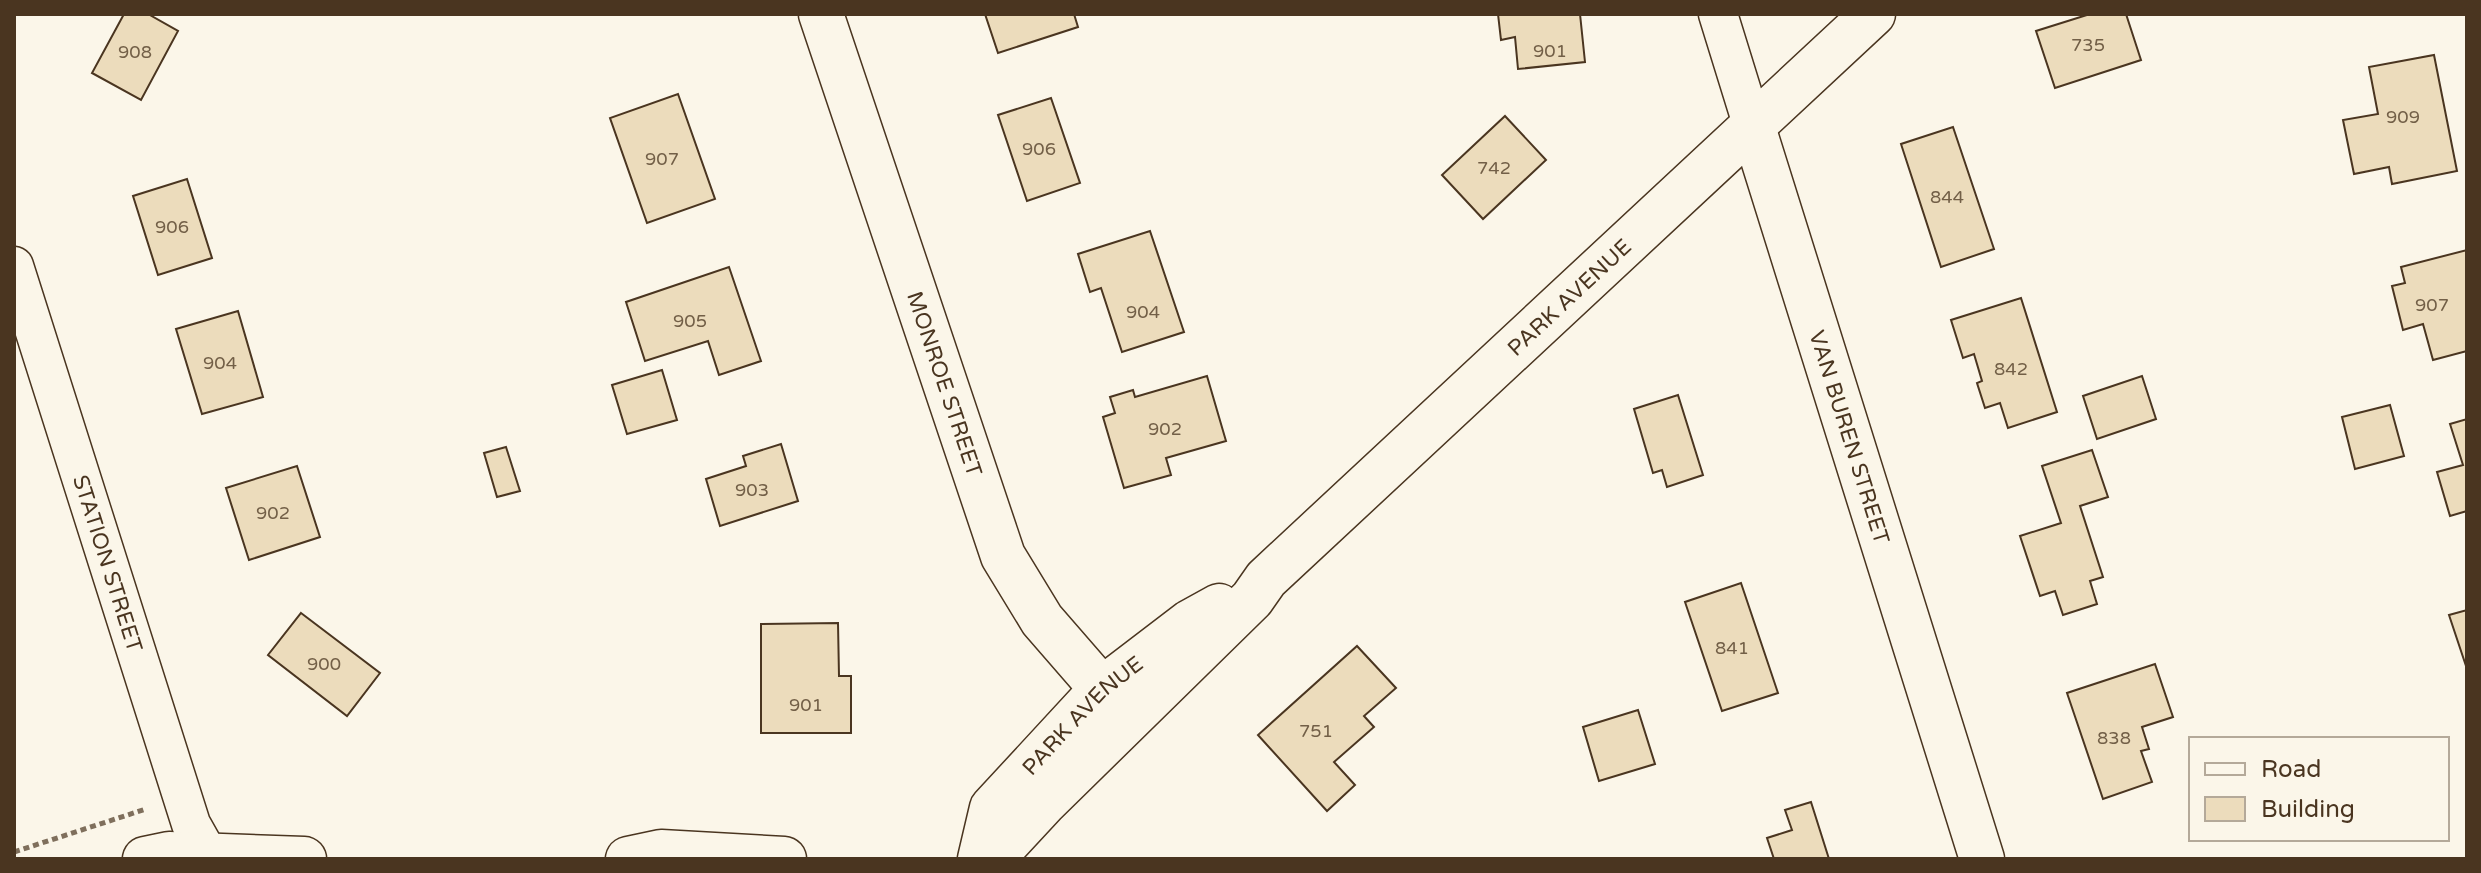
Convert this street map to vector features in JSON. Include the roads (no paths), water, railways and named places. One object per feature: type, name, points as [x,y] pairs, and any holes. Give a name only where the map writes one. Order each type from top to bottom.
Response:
[{"type":"street","name":"MONROE STREET","points":[[821,14],[1003,556],[1042,620],[1115,706]]},
{"type":"street","name":"VAN BUREN STREET","points":[[1718,14],[1982,859]]},
{"type":"street","name":"PARK AVENUE","points":[[992,859],[1115,706],[1190,622],[1266,579],[1873,14]]},
{"type":"street","name":"STATION STREET","points":[[14,266],[182,797],[191,824],[208,857]]},
{"type":"street","name":"PARK AVENUE","points":[[980,859],[992,808],[1115,706]]},
{"type":"street","points":[[628,859],[661,852],[784,859]]},
{"type":"street","points":[[145,859],[169,854],[304,859]]}]
